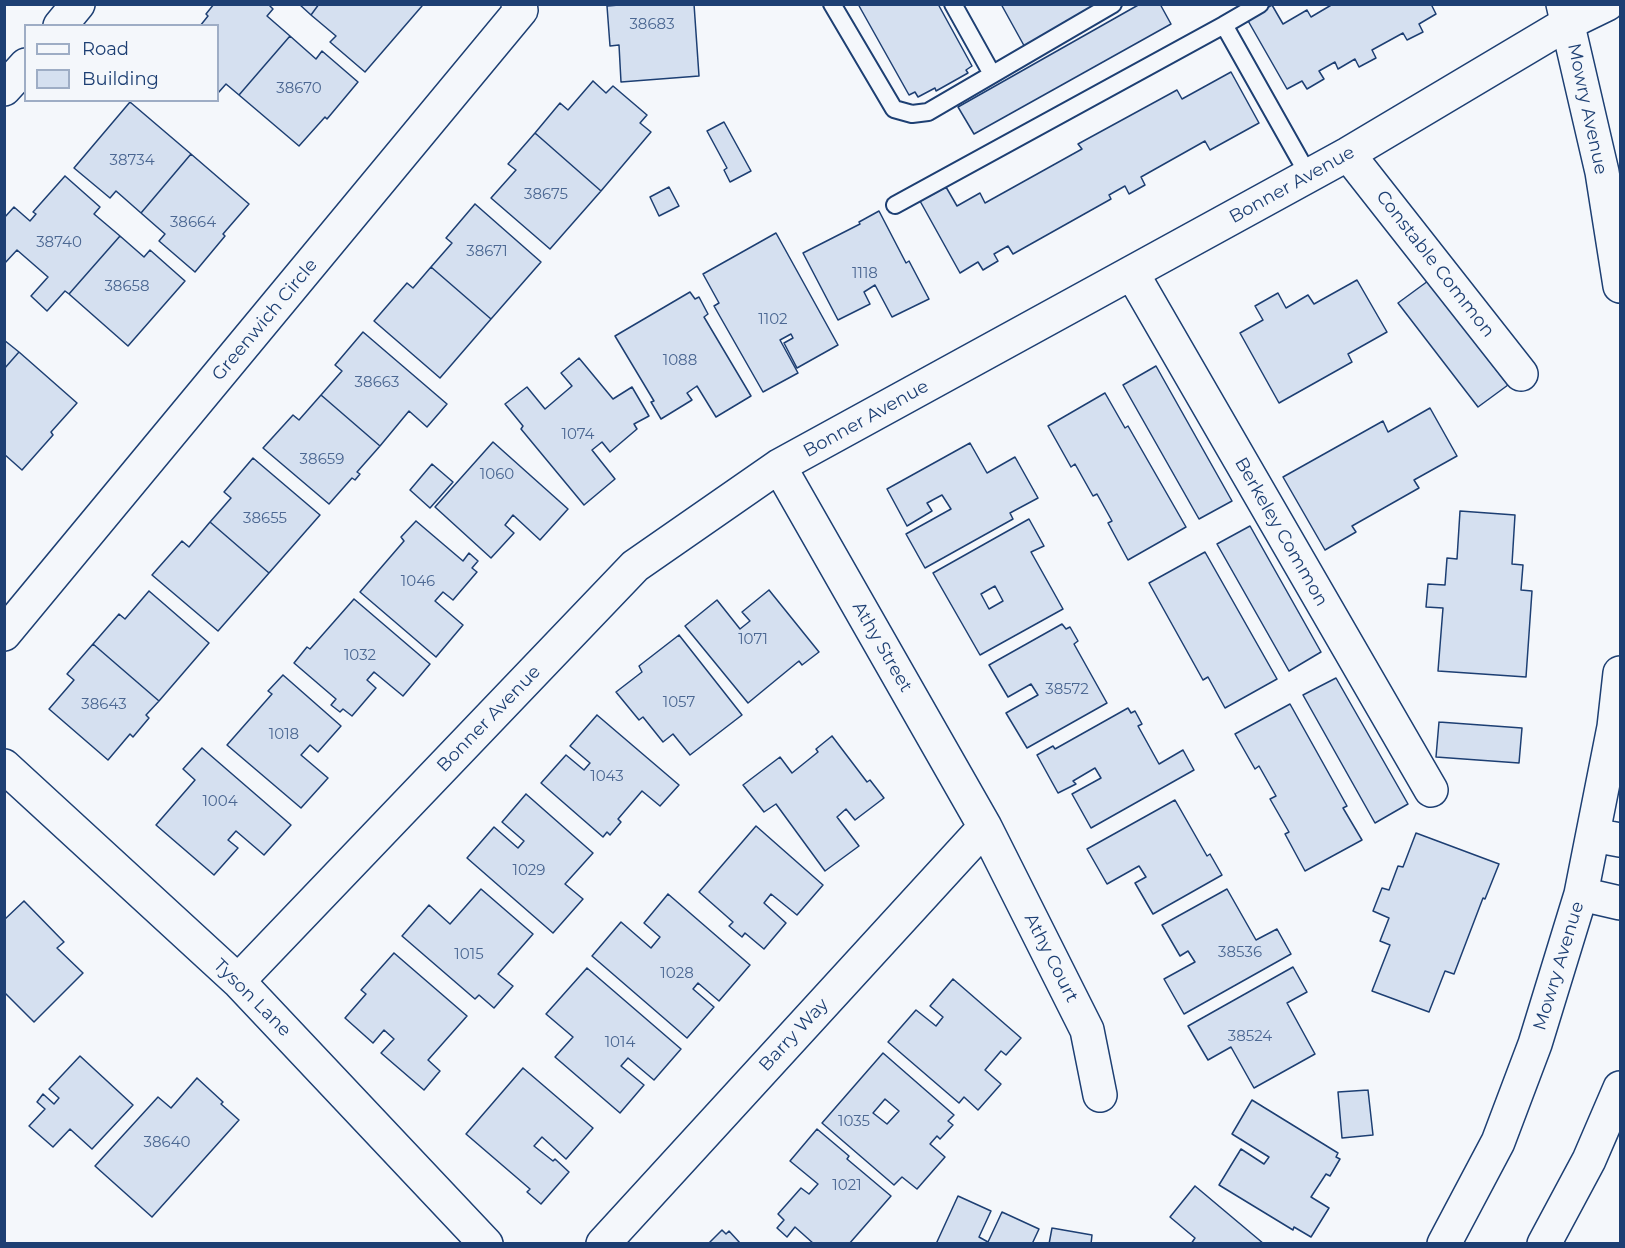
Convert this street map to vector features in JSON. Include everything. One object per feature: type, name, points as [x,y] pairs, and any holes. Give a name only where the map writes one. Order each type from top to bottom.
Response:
[{"type":"street","points":[[62,24],[78,4]]},
{"type":"street","name":"Greenwich Circle","points":[[4,634],[521,10],[518,4]]},
{"type":"street","name":"Bonner Avenue","points":[[238,981],[635,566],[779,466],[1348,154],[1566,14],[1606,4]]},
{"type":"street","name":"Mowry Avenue","points":[[1566,14],[1602,172],[1620,286]]},
{"type":"street","points":[[4,89],[24,67]]},
{"type":"street","name":"Constable Common","points":[[1348,154],[1521,374]]},
{"type":"street","name":"Berkeley Common","points":[[1132,273],[1431,790]]},
{"type":"street","name":"Athy Street","points":[[779,466],[985,827]]},
{"type":"street","name":"Mowry Avenue","points":[[1444,1244],[1498,1142],[1535,1044],[1581,894],[1607,838],[1620,673]]},
{"type":"street","name":"Tyson Lane","points":[[4,766],[238,981],[486,1244]]},
{"type":"street","name":"Athy Court","points":[[985,827],[1087,1030],[1100,1095]]},
{"type":"street","name":"Barry Way","points":[[603,1244],[985,827]]},
{"type":"street","points":[[1581,894],[1620,903]]},
{"type":"street","points":[[1544,1244],[1589,1160],[1620,1088]]},
{"type":"lane","points":[[832,4],[894,109],[912,114],[928,112],[1113,4]]},
{"type":"lane","points":[[953,4],[992,74]]},
{"type":"lane","points":[[895,205],[1260,4]]},
{"type":"lane","points":[[1224,25],[1308,176]]},
{"type":"building","points":[[214,4],[268,4],[273,9],[267,16],[290,36],[239,95],[226,84],[219,92],[219,24],[202,24],[208,16],[206,14]]},
{"type":"building","points":[[299,4],[319,4],[311,15]]},
{"type":"building","points":[[319,4],[420,4],[422,6],[365,72],[330,42],[336,36],[311,15]]},
{"type":"building","points":[[694,4],[699,76],[621,82],[619,45],[610,46],[607,6]]},
{"type":"building","points":[[858,4],[938,4],[972,66],[966,70],[968,73],[936,91],[935,88],[918,97],[915,92],[909,95]]},
{"type":"building","points":[[1001,4],[1096,4],[1080,14],[1084,20],[1027,51]]},
{"type":"building","points":[[1140,4],[1160,4],[1171,24],[974,134],[958,107]]},
{"type":"building","points":[[1333,4],[1431,4],[1436,14],[1419,24],[1423,32],[1407,40],[1403,33],[1372,50],[1376,58],[1359,67],[1355,59],[1338,69],[1335,62],[1319,71],[1324,79],[1307,89],[1302,81],[1287,89],[1247,19],[1272,5],[1283,24],[1307,10],[1311,17]]},
{"type":"building","points":[[290,36],[316,59],[322,51],[358,82],[327,119],[325,117],[299,146],[239,95]]},
{"type":"building","points":[[1231,72],[1259,123],[1210,150],[1205,141],[1141,177],[1145,185],[1129,194],[1125,186],[1109,195],[1111,199],[1013,254],[1008,246],[994,254],[998,261],[983,270],[978,262],[960,273],[920,201],[946,187],[957,206],[980,193],[985,203],[1082,149],[1078,144],[1177,90],[1182,99]]},
{"type":"building","points":[[593,81],[606,93],[613,86],[647,115],[640,123],[651,132],[601,191],[535,133],[560,103],[568,110]]},
{"type":"building","points":[[130,102],[191,154],[141,213],[116,191],[110,198],[74,168]]},
{"type":"building","points":[[724,122],[751,171],[730,182],[724,170],[727,168],[707,131]]},
{"type":"building","points":[[535,133],[601,191],[550,249],[491,198],[516,170],[508,164]]},
{"type":"building","points":[[191,154],[249,204],[195,272],[159,241],[165,234],[141,213]]},
{"type":"building","points":[[65,176],[100,207],[94,214],[120,236],[69,294],[65,291],[47,311],[31,296],[48,277],[17,250],[4,264],[4,218],[14,207],[30,221],[36,214],[33,212]]},
{"type":"building","points":[[669,187],[679,206],[659,216],[650,197]]},
{"type":"building","points":[[475,204],[541,262],[491,319],[431,267],[452,243],[446,238]]},
{"type":"building","points":[[879,211],[906,263],[909,261],[929,299],[892,317],[875,285],[864,292],[870,304],[838,320],[803,253],[860,224],[859,222]]},
{"type":"building","points":[[776,233],[838,345],[797,368],[784,343],[793,338],[791,334],[780,340],[798,373],[763,392],[714,306],[719,303],[703,274]]},
{"type":"building","points":[[120,236],[144,257],[150,250],[185,281],[128,346],[69,294]]},
{"type":"building","points":[[431,267],[491,319],[440,378],[374,321],[407,283],[413,288]]},
{"type":"building","points":[[1357,280],[1387,332],[1348,354],[1352,362],[1279,403],[1240,333],[1263,320],[1255,306],[1278,293],[1286,308],[1308,295],[1314,304]]},
{"type":"building","points":[[1428,281],[1508,385],[1478,407],[1398,303]]},
{"type":"building","points":[[690,292],[695,299],[699,297],[708,314],[704,317],[751,396],[716,417],[697,386],[687,393],[692,400],[661,419],[651,402],[654,401],[615,336]]},
{"type":"building","points":[[363,332],[447,404],[427,427],[409,411],[380,446],[321,395],[342,371],[335,365]]},
{"type":"building","points":[[4,340],[19,352],[4,369]]},
{"type":"building","points":[[19,352],[77,403],[22,470],[4,454],[4,369]]},
{"type":"building","points":[[579,358],[613,399],[632,387],[649,416],[634,424],[637,429],[610,452],[602,442],[592,450],[615,479],[584,505],[521,429],[523,426],[505,404],[527,387],[545,409],[572,386],[561,373]]},
{"type":"building","points":[[1156,366],[1232,501],[1199,519],[1123,385]]},
{"type":"building","points":[[1105,393],[1125,428],[1128,426],[1186,527],[1128,560],[1108,523],[1112,521],[1097,494],[1093,496],[1075,464],[1071,467],[1048,426]]},
{"type":"building","points":[[321,395],[380,446],[357,472],[360,474],[355,480],[352,478],[329,504],[263,448],[293,415],[299,420]]},
{"type":"building","points":[[1430,408],[1457,456],[1414,480],[1419,488],[1352,526],[1356,532],[1325,550],[1283,477],[1383,421],[1388,432]]},
{"type":"building","points":[[493,442],[568,509],[540,540],[513,515],[505,525],[514,533],[491,558],[435,507]]},
{"type":"building","points":[[970,443],[987,473],[1015,457],[1038,498],[1010,513],[1013,519],[925,568],[906,534],[951,509],[942,495],[927,503],[932,511],[907,526],[887,489]]},
{"type":"building","points":[[253,458],[320,515],[269,573],[210,522],[231,498],[224,492]]},
{"type":"building","points":[[432,464],[453,482],[430,508],[410,490]]},
{"type":"building","points":[[1460,511],[1515,515],[1512,564],[1523,565],[1521,590],[1532,591],[1526,677],[1438,671],[1443,608],[1426,607],[1428,584],[1445,585],[1447,558],[1457,559]]},
{"type":"building","points":[[1029,519],[1044,546],[1031,552],[1063,609],[980,655],[933,573]],"holes":[[[995,586],[1003,601],[989,609],[981,594]]]},
{"type":"building","points":[[416,521],[463,561],[469,553],[478,561],[472,568],[477,572],[453,600],[443,592],[435,601],[463,625],[436,657],[360,592],[404,541],[401,537]]},
{"type":"building","points":[[210,522],[269,573],[218,631],[152,575],[182,541],[189,547]]},
{"type":"building","points":[[1250,526],[1321,652],[1289,671],[1217,544]]},
{"type":"building","points":[[1205,552],[1277,679],[1225,708],[1208,677],[1203,680],[1149,583]]},
{"type":"building","points":[[769,590],[819,652],[802,665],[799,661],[748,703],[685,626],[717,600],[740,629],[750,621],[742,612]]},
{"type":"building","points":[[149,591],[209,643],[159,701],[93,644],[119,614],[125,619]]},
{"type":"building","points":[[354,599],[430,664],[403,696],[374,672],[367,680],[376,688],[352,716],[343,709],[340,712],[331,705],[336,699],[294,663],[307,647],[310,649]]},
{"type":"building","points":[[1062,624],[1066,629],[1070,627],[1078,641],[1074,644],[1107,703],[1027,748],[1006,713],[1038,695],[1031,684],[1008,697],[989,665]]},
{"type":"building","points":[[679,635],[742,715],[690,755],[673,734],[663,742],[643,717],[639,720],[616,692],[642,672],[639,666]]},
{"type":"building","points":[[93,644],[159,701],[146,715],[149,718],[133,737],[130,734],[108,760],[49,709],[74,680],[67,674]]},
{"type":"building","points":[[283,675],[341,726],[318,752],[310,745],[301,755],[328,778],[301,808],[227,745],[272,694],[268,691]]},
{"type":"building","points":[[1336,678],[1408,804],[1375,823],[1303,695]]},
{"type":"building","points":[[1290,704],[1347,806],[1343,808],[1362,840],[1305,871],[1285,834],[1289,832],[1270,799],[1276,796],[1259,766],[1255,769],[1235,734]]},
{"type":"building","points":[[1128,708],[1131,713],[1135,711],[1142,724],[1138,726],[1159,764],[1183,750],[1194,770],[1091,828],[1072,794],[1101,778],[1095,768],[1073,781],[1076,784],[1058,793],[1037,755],[1053,746],[1055,749]]},
{"type":"building","points":[[597,715],[679,785],[660,806],[642,791],[618,819],[621,822],[610,835],[607,832],[603,837],[541,783],[566,755],[584,770],[590,763],[570,746]]},
{"type":"building","points":[[1439,722],[1522,728],[1519,763],[1436,757]]},
{"type":"building","points":[[832,736],[867,782],[870,780],[884,798],[855,820],[846,809],[837,817],[859,846],[825,871],[776,804],[764,812],[743,785],[780,757],[792,773],[818,752],[816,749]]},
{"type":"building","points":[[202,748],[291,825],[264,855],[236,831],[228,840],[238,848],[214,875],[156,825],[195,780],[183,769]]},
{"type":"building","points":[[526,794],[593,853],[565,884],[583,899],[553,933],[467,858],[494,827],[518,848],[524,841],[502,822]]},
{"type":"building","points":[[1175,800],[1207,856],[1210,854],[1222,875],[1153,914],[1135,883],[1146,877],[1139,866],[1107,884],[1087,849]]},
{"type":"building","points":[[756,826],[823,885],[797,915],[771,894],[764,903],[786,923],[764,949],[745,933],[742,937],[729,926],[733,922],[699,892]]},
{"type":"building","points":[[1416,833],[1499,864],[1485,899],[1483,898],[1454,974],[1445,971],[1429,1012],[1372,991],[1390,945],[1380,941],[1389,918],[1373,911],[1382,888],[1389,890],[1398,866],[1403,867]]},
{"type":"building","points":[[481,889],[533,934],[498,974],[513,986],[494,1008],[479,995],[475,999],[402,936],[429,905],[450,924]]},
{"type":"building","points":[[1227,889],[1256,940],[1277,929],[1291,954],[1184,1014],[1164,979],[1195,962],[1188,951],[1180,956],[1162,925]]},
{"type":"building","points":[[668,894],[750,965],[719,1001],[698,983],[693,989],[714,1007],[687,1038],[592,956],[621,922],[651,948],[660,937],[644,923]]},
{"type":"building","points":[[24,901],[64,942],[57,948],[83,973],[34,1022],[4,992],[4,920]]},
{"type":"building","points":[[394,953],[467,1016],[428,1060],[440,1071],[424,1090],[381,1053],[394,1039],[384,1030],[373,1043],[345,1018],[366,994],[361,990]]},
{"type":"building","points":[[1293,967],[1307,992],[1287,1003],[1315,1054],[1254,1088],[1231,1047],[1208,1060],[1188,1026]]},
{"type":"building","points":[[587,968],[681,1049],[654,1080],[628,1058],[621,1066],[644,1085],[620,1113],[555,1057],[573,1037],[546,1014]]},
{"type":"building","points":[[953,979],[1021,1038],[1006,1055],[1001,1051],[985,1070],[1001,1084],[978,1110],[964,1097],[959,1103],[888,1042],[916,1010],[936,1026],[943,1017],[930,1006]]},
{"type":"building","points":[[883,1053],[954,1115],[948,1121],[953,1125],[940,1139],[937,1136],[930,1144],[945,1157],[917,1189],[902,1177],[894,1185],[822,1123]],"holes":[[[885,1099],[899,1111],[887,1124],[873,1113]]]},
{"type":"building","points":[[80,1056],[133,1105],[92,1149],[70,1129],[53,1147],[29,1126],[45,1109],[37,1102],[43,1094],[54,1104],[59,1098],[49,1089]]},
{"type":"building","points":[[523,1068],[593,1128],[566,1159],[542,1137],[534,1146],[553,1161],[555,1159],[569,1172],[541,1204],[527,1192],[530,1189],[466,1134]]},
{"type":"building","points":[[197,1078],[239,1120],[152,1217],[95,1166],[158,1097],[171,1108]]},
{"type":"building","points":[[1368,1090],[1373,1135],[1342,1138],[1338,1092]]},
{"type":"building","points":[[1252,1100],[1338,1153],[1336,1157],[1340,1159],[1330,1176],[1326,1174],[1311,1197],[1329,1208],[1311,1237],[1294,1227],[1293,1230],[1219,1185],[1241,1149],[1264,1164],[1269,1157],[1232,1134]]},
{"type":"building","points":[[817,1129],[849,1156],[847,1159],[891,1196],[849,1244],[814,1244],[795,1227],[787,1237],[777,1228],[784,1220],[778,1214],[801,1188],[809,1194],[818,1184],[790,1161]]},
{"type":"building","points":[[1195,1186],[1264,1244],[1191,1244],[1195,1238],[1170,1217]]},
{"type":"building","points":[[958,1196],[991,1211],[979,1237],[988,1242],[1002,1212],[1039,1229],[1032,1244],[936,1244]]},
{"type":"building","points":[[1052,1228],[1092,1235],[1091,1244],[1049,1244]]},
{"type":"building","points":[[722,1230],[726,1234],[729,1231],[740,1243],[708,1244]]}]
